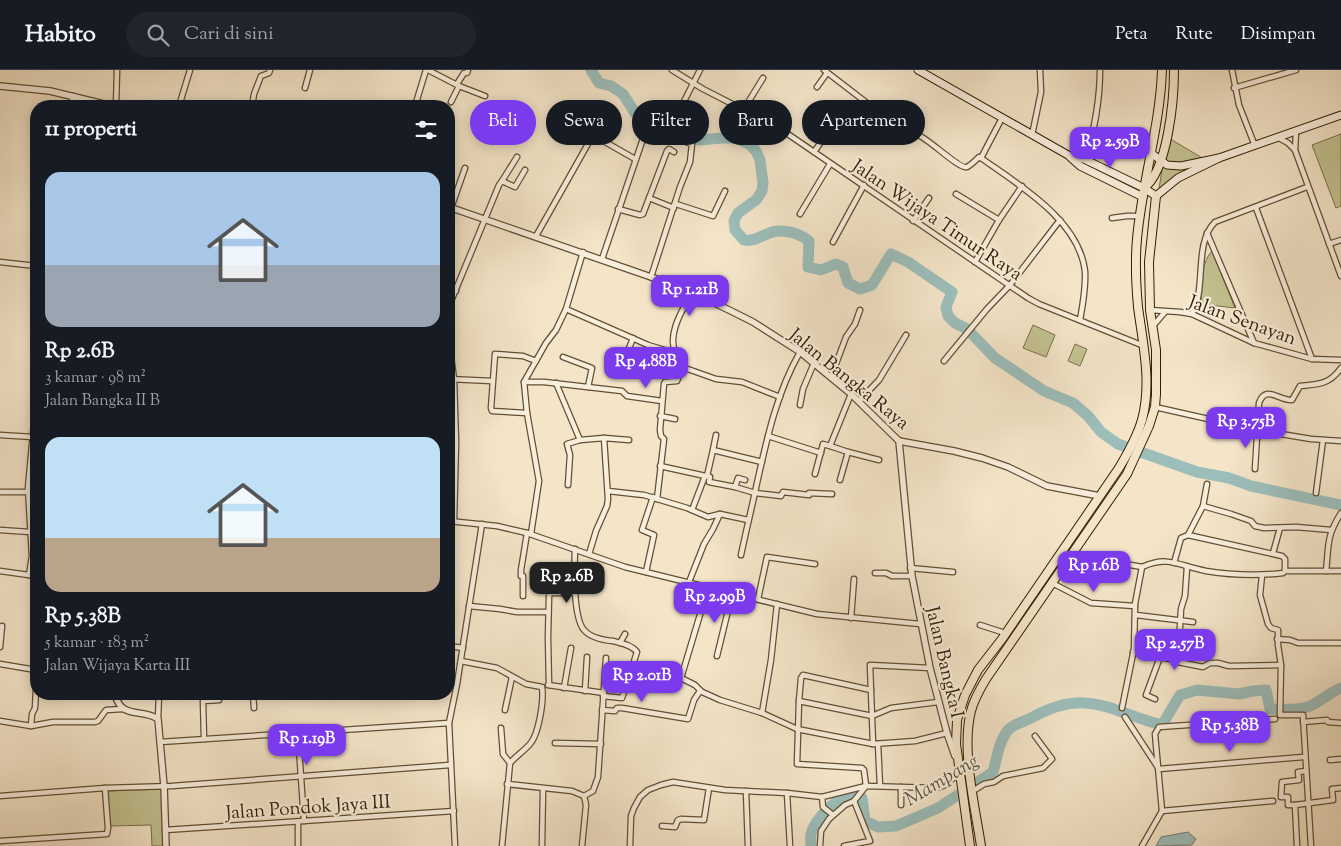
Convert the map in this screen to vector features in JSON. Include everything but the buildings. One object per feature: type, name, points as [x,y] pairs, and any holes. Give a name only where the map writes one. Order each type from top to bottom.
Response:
[{"type":"main road","points":[[918,70],[1068,155],[1080,166],[1143,197]]},
{"type":"main road","points":[[1144,188],[1155,177],[1162,161],[1172,102],[1174,70]]},
{"type":"main road","points":[[1161,73],[1169,89],[1172,102]]},
{"type":"main road","points":[[970,846],[957,761],[957,720],[965,695],[973,677],[1100,496],[1126,455],[1141,421],[1146,394],[1145,346],[1138,307],[1136,270],[1139,216],[1160,99],[1161,73]]},
{"type":"main road","points":[[1151,153],[1167,165],[1180,167],[1220,158],[1341,115]]},
{"type":"main road","points":[[1068,155],[1086,160],[1144,188],[1156,196]]},
{"type":"main road","points":[[981,846],[970,774],[968,739],[971,711],[986,679],[1127,474],[1135,459],[1155,407],[1156,364],[1150,310],[1149,259],[1156,196],[1178,178],[1220,158]]},
{"type":"street","points":[[116,100],[117,70]]},
{"type":"street","points":[[181,100],[190,70]]},
{"type":"street","points":[[253,100],[261,76],[269,73],[270,70]]},
{"type":"street","points":[[305,88],[310,70]]},
{"type":"street","points":[[417,100],[427,70],[485,96]]},
{"type":"street","points":[[453,100],[464,73],[467,73],[468,70]]},
{"type":"street","name":"Jalan Wijaya Timur Raya","points":[[672,70],[727,100]]},
{"type":"street","points":[[684,100],[700,70]]},
{"type":"street","points":[[1032,135],[1041,92],[1040,70]]},
{"type":"street","points":[[1086,160],[1096,125],[1100,100],[1100,70]]},
{"type":"street","points":[[1232,70],[1234,88],[1245,124],[1255,146]]},
{"type":"street","points":[[1234,88],[1293,70]]},
{"type":"street","points":[[817,87],[826,71],[863,100]]},
{"type":"street","points":[[750,100],[763,78]]},
{"type":"street","points":[[0,86],[50,92],[89,100]]},
{"type":"street","points":[[73,96],[73,100]]},
{"type":"street","points":[[925,140],[963,168],[968,167],[979,157],[981,158],[1002,118]]},
{"type":"street","points":[[1294,150],[1296,132]]},
{"type":"street","points":[[536,236],[593,135],[635,159]]},
{"type":"street","name":"Jalan Wijaya Timur Raya","points":[[792,137],[913,221],[935,233],[1039,304],[1145,346]]},
{"type":"street","points":[[1279,138],[1288,143],[1294,150],[1341,276]]},
{"type":"street","points":[[602,259],[640,145]]},
{"type":"street","points":[[651,276],[690,162],[692,145]]},
{"type":"street","points":[[814,152],[819,145]]},
{"type":"street","points":[[618,209],[642,215],[667,150],[669,149],[674,152]]},
{"type":"street","points":[[456,291],[499,185],[517,157]]},
{"type":"street","points":[[981,158],[1022,186],[1060,220],[1073,237],[1082,257],[1085,279],[1080,320]]},
{"type":"street","points":[[800,214],[830,164]]},
{"type":"street","points":[[455,194],[465,168]]},
{"type":"street","points":[[502,181],[515,187],[525,170]]},
{"type":"street","points":[[833,242],[864,186]]},
{"type":"street","points":[[975,262],[999,220],[1022,186]]},
{"type":"street","points":[[1192,314],[1196,303],[1207,234],[1215,222],[1307,187]]},
{"type":"street","points":[[649,198],[713,216],[726,192]]},
{"type":"street","points":[[956,194],[999,220]]},
{"type":"street","points":[[913,221],[929,198]]},
{"type":"street","points":[[1256,208],[1312,359]]},
{"type":"street","name":"Jalan Bangka Raya","points":[[455,209],[651,276],[692,292],[753,322],[814,363],[859,401],[899,441],[982,458],[1008,467],[1047,486],[1100,496]]},
{"type":"street","points":[[1112,218],[1139,216]]},
{"type":"street","points":[[944,361],[1010,285],[1060,220]]},
{"type":"street","points":[[1207,234],[1254,342]]},
{"type":"street","points":[[1330,244],[1341,240]]},
{"type":"street","points":[[523,596],[523,576],[521,576],[521,570],[539,481],[527,412],[524,382],[556,330],[566,309],[582,252]]},
{"type":"street","points":[[0,262],[30,265]]},
{"type":"street","points":[[676,354],[672,341],[680,316],[692,292]]},
{"type":"street","points":[[566,309],[666,352],[684,356],[677,381],[665,382],[664,384],[660,416],[661,436],[664,439],[660,466],[655,498],[642,530],[654,535],[646,572]]},
{"type":"street","points":[[831,377],[846,337],[855,324],[860,310]]},
{"type":"street","name":"Jalan Senayan","points":[[1150,310],[1192,314],[1254,342],[1312,359],[1341,361]]},
{"type":"street","name":"Jalan Senayan","points":[[1153,326],[1165,312]]},
{"type":"street","points":[[859,401],[879,380],[906,335]]},
{"type":"street","points":[[616,372],[617,364],[624,361],[633,338]]},
{"type":"street","points":[[741,555],[768,436],[780,397],[792,366],[800,352]]},
{"type":"street","points":[[527,412],[492,411],[492,381],[495,354],[523,356],[536,361]]},
{"type":"street","points":[[563,357],[592,368],[588,387]]},
{"type":"street","points":[[800,405],[803,389],[814,363]]},
{"type":"street","points":[[682,367],[716,380],[742,382],[780,397]]},
{"type":"street","points":[[1255,469],[1261,397],[1265,394],[1271,394],[1292,400],[1300,386],[1311,386],[1326,382],[1336,375],[1341,368]]},
{"type":"street","points":[[455,379],[492,381]]},
{"type":"street","points":[[524,382],[556,383],[622,391],[627,396],[662,401]]},
{"type":"street","points":[[556,383],[580,440]]},
{"type":"street","points":[[830,446],[851,394]]},
{"type":"street","points":[[1155,407],[1257,430],[1341,441]]},
{"type":"street","points":[[660,416],[675,419]]},
{"type":"street","points":[[455,429],[455,458]]},
{"type":"street","points":[[0,435],[30,437]]},
{"type":"street","points":[[692,510],[706,476],[716,435]]},
{"type":"street","points":[[768,436],[821,453]]},
{"type":"street","points":[[590,554],[596,531],[607,506],[608,490],[604,438]]},
{"type":"street","points":[[568,486],[570,455],[567,444],[580,440],[604,438],[629,440]]},
{"type":"street","points":[[1316,493],[1323,440]]},
{"type":"street","name":"Jalan Bangka I","points":[[899,441],[910,568],[920,624],[938,702],[957,761]]},
{"type":"street","points":[[815,474],[823,444],[879,460]]},
{"type":"street","points":[[713,450],[762,462]]},
{"type":"street","points":[[840,480],[848,452]]},
{"type":"street","points":[[0,530],[30,532],[30,463]]},
{"type":"street","points":[[660,466],[710,477],[709,482],[755,493],[781,496],[784,492],[803,495],[809,495],[809,493],[832,494]]},
{"type":"street","points":[[735,488],[738,478],[745,480]]},
{"type":"street","points":[[1188,535],[1202,506],[1207,484]]},
{"type":"street","points":[[608,490],[644,495],[708,517],[720,514],[748,520]]},
{"type":"street","points":[[0,492],[29,492]]},
{"type":"street","points":[[1202,506],[1231,514],[1251,522],[1255,526],[1331,530]]},
{"type":"street","points":[[1326,571],[1328,541],[1331,530],[1341,513]]},
{"type":"street","points":[[689,582],[699,555],[720,514]]},
{"type":"street","points":[[455,521],[482,524],[529,533],[575,550],[646,572],[817,614],[920,624]]},
{"type":"street","points":[[455,692],[482,524]]},
{"type":"street","points":[[1273,553],[1280,528]]},
{"type":"street","points":[[1174,563],[1181,538],[1188,535],[1273,553],[1284,557],[1285,570]]},
{"type":"street","points":[[461,661],[496,668],[526,684],[542,687],[549,685],[622,698],[636,656],[636,650],[620,643],[597,638],[582,629],[575,593],[575,550]]},
{"type":"street","points":[[1073,553],[1084,559],[1142,567],[1158,561],[1207,571],[1262,575],[1283,573],[1285,570],[1341,571]]},
{"type":"street","points":[[758,599],[767,557],[815,564]]},
{"type":"street","points":[[1122,708],[1133,652],[1135,606],[1142,567]]},
{"type":"street","points":[[1187,567],[1185,596],[1181,609],[1178,662],[1203,668],[1210,663],[1229,666],[1281,665]]},
{"type":"street","points":[[910,568],[953,572]]},
{"type":"street","points":[[0,571],[29,575],[30,569]]},
{"type":"street","points":[[875,572],[886,573],[892,576],[912,576]]},
{"type":"street","points":[[1262,575],[1260,595],[1268,624],[1270,628],[1278,630],[1281,665],[1280,711],[1302,714],[1311,846]]},
{"type":"street","points":[[851,618],[854,579]]},
{"type":"street","points":[[1052,583],[1091,603],[1135,606]]},
{"type":"street","points":[[708,588],[681,678],[695,685],[701,691],[720,700],[762,713],[798,728],[875,744],[915,741],[947,733]]},
{"type":"street","points":[[549,685],[548,612],[550,593],[575,593]]},
{"type":"street","points":[[717,656],[732,594]]},
{"type":"street","points":[[762,713],[771,660],[777,604]]},
{"type":"street","points":[[469,606],[517,612],[548,612]]},
{"type":"street","points":[[1136,615],[1193,622]]},
{"type":"street","points":[[980,625],[1005,634]]},
{"type":"street","points":[[0,647],[2,626]]},
{"type":"street","points":[[620,643],[625,634]]},
{"type":"street","points":[[1278,639],[1298,642],[1341,643]]},
{"type":"street","points":[[455,647],[463,648]]},
{"type":"street","points":[[564,688],[571,648]]},
{"type":"street","points":[[1133,652],[1170,659],[1171,654]]},
{"type":"street","points":[[585,691],[587,657]]},
{"type":"street","points":[[1155,700],[1146,695],[1160,657]]},
{"type":"street","points":[[584,796],[593,791],[598,777],[606,658]]},
{"type":"street","points":[[0,664],[30,669]]},
{"type":"street","points":[[880,786],[872,716],[870,665],[930,668]]},
{"type":"street","points":[[820,846],[821,831],[833,815],[845,805],[854,801],[866,786],[864,770],[862,768],[797,764],[801,678],[803,675],[871,690]]},
{"type":"street","points":[[505,710],[512,677]]},
{"type":"street","points":[[502,846],[510,763],[532,742],[538,724],[542,701],[542,687]]},
{"type":"street","points":[[602,710],[614,711],[617,708],[622,708],[688,719],[698,691],[701,691]]},
{"type":"street","points":[[31,726],[35,700]]},
{"type":"street","points":[[116,700],[123,709]]},
{"type":"street","points":[[159,700],[158,719],[164,786],[166,846]]},
{"type":"street","points":[[204,739],[203,701],[219,700]]},
{"type":"street","points":[[253,700],[254,708]]},
{"type":"street","points":[[453,700],[449,723],[454,846]]},
{"type":"street","points":[[799,700],[872,716],[892,708],[938,702]]},
{"type":"street","points":[[0,721],[31,726],[53,722],[95,722],[98,721],[106,710],[123,709],[158,719]]},
{"type":"street","points":[[1125,717],[1159,769]]},
{"type":"street","points":[[1142,846],[1162,811],[1155,734],[1159,727],[1275,719]]},
{"type":"street","points":[[1303,722],[1327,720],[1328,722],[1341,723]]},
{"type":"street","points":[[160,742],[298,734],[378,726],[449,723]]},
{"type":"street","points":[[501,728],[503,754],[510,763]]},
{"type":"street","points":[[298,734],[301,822],[298,846]]},
{"type":"street","points":[[973,789],[994,782],[1003,776],[1047,766],[1052,759],[1035,736]]},
{"type":"street","points":[[555,743],[601,744]]},
{"type":"street","points":[[1330,760],[1341,759]]},
{"type":"street","points":[[1159,769],[1312,760]]},
{"type":"street","points":[[0,796],[450,765]]},
{"type":"street","points":[[1306,771],[1298,772],[1299,780],[1282,782],[1282,797],[1288,797],[1288,805],[1333,800],[1332,789],[1341,788]]},
{"type":"street","points":[[630,846],[631,816],[634,808],[640,797],[648,790],[661,784],[673,782],[709,788],[822,797],[866,786],[936,788],[959,776]]},
{"type":"street","points":[[507,784],[572,791],[584,796]]},
{"type":"street","points":[[901,787],[901,805]]},
{"type":"street","points":[[0,841],[107,834],[105,788]]},
{"type":"street","points":[[662,826],[675,827],[678,820],[681,819],[704,820],[709,788]]},
{"type":"street","points":[[542,846],[543,789]]},
{"type":"street","points":[[746,791],[748,846]]},
{"type":"street","points":[[788,793],[790,846]]},
{"type":"street","points":[[582,846],[586,805],[584,796]]},
{"type":"street","points":[[822,797],[823,807],[833,815]]},
{"type":"street","points":[[844,846],[870,841],[854,801]]},
{"type":"street","points":[[1162,811],[1274,801]]},
{"type":"street","points":[[1295,805],[1297,846]]},
{"type":"street","name":"Jalan Pondok Jaya III","points":[[165,830],[454,811]]},
{"type":"shaded area","points":[[1341,134],[1341,206],[1336,208],[1312,145]]},
{"type":"shaded area","points":[[1167,137],[1204,159],[1201,166],[1159,189]]},
{"type":"shaded area","points":[[1212,251],[1235,308],[1201,304],[1203,269]]},
{"type":"shaded area","points":[[1033,325],[1055,335],[1046,357],[1023,348]]},
{"type":"shaded area","points":[[1075,344],[1087,349],[1080,366],[1068,361]]},
{"type":"shaded area","points":[[162,789],[163,846],[152,846],[151,825],[110,826],[107,791]]},
{"type":"water","points":[[1188,832],[1196,839],[1192,845],[1156,846],[1161,837]]},
{"type":"waterway","points":[[591,70],[599,83],[611,86],[623,94],[635,113],[666,129],[699,140],[736,138],[749,144],[756,151],[760,160],[763,183],[762,191],[756,200],[738,213],[734,221],[735,230],[744,240],[753,240],[777,231],[800,235],[809,241],[808,267],[821,270],[836,264],[843,267],[848,283],[860,289],[872,285],[891,254],[908,262],[952,292],[946,307],[948,316],[955,323],[967,329],[995,358],[1044,391],[1073,403],[1088,416],[1101,432],[1118,444],[1197,472],[1229,478],[1251,486],[1341,505]]},
{"type":"waterway","name":"Mampang","points":[[811,846],[811,834],[818,820],[829,808],[849,795],[856,793],[862,798],[865,821],[878,827],[896,826],[938,808],[993,772],[1001,744],[1009,729],[1052,708],[1069,704],[1085,703],[1099,705],[1162,725],[1180,695],[1197,690],[1239,694],[1266,690],[1270,709],[1301,709],[1318,702],[1341,688]]}]
